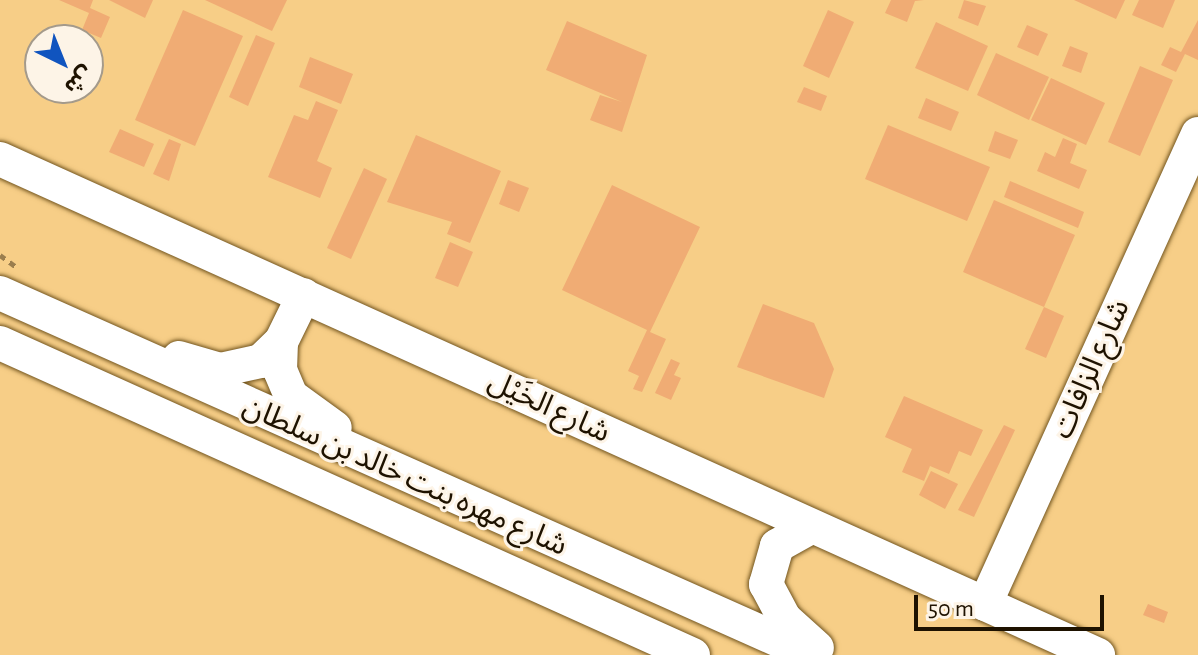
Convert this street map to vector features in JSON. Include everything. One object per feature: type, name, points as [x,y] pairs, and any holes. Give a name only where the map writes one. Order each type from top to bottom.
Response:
[{"type":"street","name":"شارع الزافات","points":[[985,604],[1198,134]]},
{"type":"street","name":"شارع الخَيْل","points":[[0,159],[1098,655]]},
{"type":"street","points":[[0,274],[32,308]]},
{"type":"street","name":"شارع مهره بنت خالد بن سلطان","points":[[0,293],[123,352],[812,655]]},
{"type":"street","points":[[123,352],[234,371],[261,361],[281,342],[304,295]]},
{"type":"street","points":[[281,342],[280,370],[291,396],[390,471]]},
{"type":"street","name":"شارع مهره بنت خالد بن سلطان","points":[[0,343],[693,655]]},
{"type":"street","points":[[811,527],[777,546],[766,584],[785,619],[827,655]]},
{"type":"building","points":[[59,0],[93,0],[90,8],[110,17],[104,31],[104,24],[84,24],[89,13]]},
{"type":"building","points":[[109,0],[153,0],[145,18]]},
{"type":"building","points":[[205,0],[287,0],[272,31]]},
{"type":"building","points":[[891,0],[924,0],[915,1],[907,22],[885,13]]},
{"type":"building","points":[[964,0],[986,6],[978,26],[958,18]]},
{"type":"building","points":[[1074,0],[1125,0],[1116,19]]},
{"type":"building","points":[[1139,0],[1175,0],[1163,28],[1132,15]]},
{"type":"building","points":[[183,10],[243,36],[195,146],[135,120]]},
{"type":"building","points":[[828,10],[854,22],[829,78],[803,66]]},
{"type":"building","points":[[1198,20],[1198,60],[1185,54],[1176,72],[1161,65],[1170,47],[1181,52]]},
{"type":"building","points":[[567,21],[647,55],[622,132],[590,120],[600,95],[622,102],[546,70]]},
{"type":"building","points":[[936,22],[988,46],[968,91],[915,68]]},
{"type":"building","points":[[1027,25],[1048,34],[1038,56],[1017,47]]},
{"type":"building","points":[[256,35],[275,43],[248,106],[229,97]]},
{"type":"building","points":[[1070,46],[1088,53],[1081,73],[1062,66]]},
{"type":"building","points":[[996,53],[1049,77],[1029,120],[977,95]]},
{"type":"building","points":[[310,57],[353,74],[341,104],[299,87]]},
{"type":"building","points":[[1140,66],[1173,80],[1140,156],[1108,142]]},
{"type":"building","points":[[1051,78],[1105,103],[1086,145],[1031,120]]},
{"type":"building","points":[[804,87],[827,96],[821,111],[797,102]]},
{"type":"building","points":[[926,98],[959,112],[951,131],[918,118]]},
{"type":"building","points":[[316,101],[338,110],[317,161],[332,168],[320,198],[268,177],[294,115],[308,120]]},
{"type":"building","points":[[888,125],[990,167],[967,221],[865,179]]},
{"type":"building","points":[[120,129],[154,144],[144,167],[109,152]]},
{"type":"building","points":[[995,131],[1018,140],[1010,159],[988,151]]},
{"type":"building","points":[[416,135],[501,171],[470,243],[447,234],[452,222],[387,202]]},
{"type":"building","points":[[1063,138],[1077,144],[1070,163],[1087,170],[1079,189],[1037,171],[1045,152],[1055,157]]},
{"type":"building","points":[[169,139],[181,144],[169,181],[153,174]]},
{"type":"building","points":[[364,168],[387,179],[351,259],[327,248]]},
{"type":"building","points":[[508,180],[529,188],[519,212],[499,204]]},
{"type":"building","points":[[1010,181],[1084,212],[1078,228],[1004,197]]},
{"type":"building","points":[[612,185],[700,227],[650,332],[666,339],[642,392],[633,389],[639,376],[628,371],[647,330],[562,290]]},
{"type":"building","points":[[994,200],[1075,235],[1044,307],[963,272]]},
{"type":"building","points":[[450,242],[473,252],[458,287],[435,278]]},
{"type":"building","points":[[763,304],[814,323],[834,369],[824,398],[737,367]]},
{"type":"building","points":[[1044,307],[1064,316],[1046,358],[1025,349]]},
{"type":"building","points":[[671,359],[680,363],[674,375],[681,378],[671,400],[655,393]]},
{"type":"building","points":[[904,396],[983,430],[971,456],[959,451],[949,474],[930,466],[924,481],[902,472],[912,449],[885,437]]},
{"type":"building","points":[[1004,425],[1015,430],[974,517],[958,510]]},
{"type":"building","points":[[931,471],[958,484],[945,509],[919,495]]},
{"type":"building","points":[[1148,604],[1168,612],[1164,623],[1143,615]]}]
